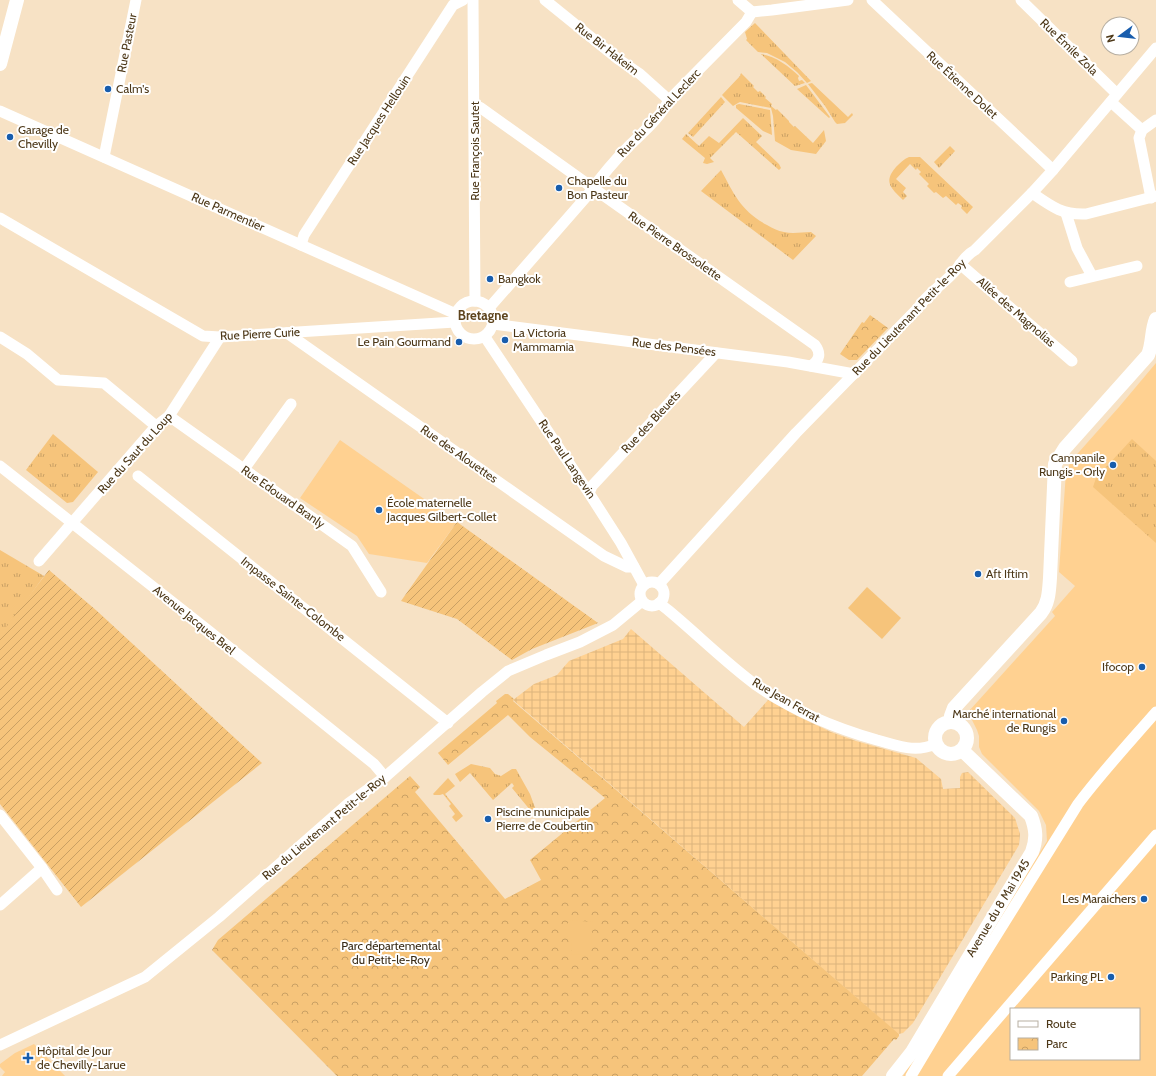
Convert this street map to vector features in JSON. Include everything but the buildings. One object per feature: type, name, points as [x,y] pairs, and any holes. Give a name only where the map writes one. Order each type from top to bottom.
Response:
[{"type":"main road","points":[[0,64],[16,0]]},
{"type":"main road","points":[[952,722],[951,716],[954,708],[1041,613],[1046,605],[1050,578],[1055,464],[1065,448],[1148,355],[1151,348],[1152,331],[1156,319]]},
{"type":"main road","points":[[952,722],[957,723],[965,730],[967,740],[962,750],[955,754],[942,751],[936,744],[936,734],[938,729],[946,723],[952,722]]},
{"type":"main road","name":"Avenue du 8 Mai 1945","points":[[893,1076],[912,1052],[1036,844],[1036,833],[1030,816],[962,750]]},
{"type":"street","name":"Rue Pasteur","points":[[104,157],[136,0]]},
{"type":"street","name":"Rue Jacques Hellouin","points":[[301,244],[304,235],[453,5],[463,0]]},
{"type":"street","name":"Rue François Sautet","points":[[472,0],[475,105],[475,301]]},
{"type":"street","name":"Rue Bir Hakeim","points":[[545,0],[618,59],[640,74],[669,100]]},
{"type":"street","points":[[738,0],[752,12],[848,0]]},
{"type":"street","name":"Rue Étienne Dolet","points":[[872,0],[1053,170]]},
{"type":"street","name":"Rue Émile Zola","points":[[1021,0],[1114,98],[1142,130]]},
{"type":"street","name":"Rue du Général Leclerc","points":[[488,308],[613,162],[650,126],[669,100],[746,22],[752,12]]},
{"type":"street","name":"Rue du Lieutenant Petit-le-Roy","points":[[659,584],[796,433],[926,298],[956,270],[968,254],[975,250],[1032,194],[1156,48]]},
{"type":"street","name":"Rue Pierre Brossolette","points":[[475,105],[815,345],[820,356],[811,366]]},
{"type":"street","name":"Rue Parmentier","points":[[0,111],[301,244],[456,318]]},
{"type":"street","points":[[1032,194],[1045,203],[1066,212],[1077,214],[1086,214],[1154,197],[1139,138],[1142,130],[1156,120]]},
{"type":"street","points":[[1066,212],[1077,248],[1092,276]]},
{"type":"street","name":"Rue Pierre Curie","points":[[0,218],[203,336],[220,337],[287,333],[456,318]]},
{"type":"street","name":"Allée des Magnolias","points":[[960,264],[1072,361]]},
{"type":"street","points":[[1070,282],[1137,266]]},
{"type":"street","points":[[475,301],[480,302],[488,308],[493,318],[493,324],[489,333],[485,337],[472,340],[460,334],[457,328],[456,318],[464,304],[475,301]]},
{"type":"street","name":"Rue des Pensées","points":[[493,324],[690,348],[854,374]]},
{"type":"street","name":"Rue des Alouettes","points":[[287,333],[604,556],[627,567],[634,567]]},
{"type":"street","points":[[0,336],[27,354],[58,380],[104,383],[156,426]]},
{"type":"street","name":"Rue du Saut du Loup","points":[[39,561],[156,426],[169,416],[220,337]]},
{"type":"street","name":"Rue Paul Langevin","points":[[485,337],[589,493],[621,543],[644,585]]},
{"type":"street","name":"Rue des Bleuets","points":[[589,493],[592,486],[716,353]]},
{"type":"street","points":[[244,469],[291,404]]},
{"type":"street","name":"Rue Edouard Branly","points":[[169,416],[352,546],[381,592]]},
{"type":"street","name":"Avenue Jacques Brel","points":[[0,466],[374,764],[385,777]]},
{"type":"street","name":"Impasse Sainte-Colombe","points":[[138,476],[448,723]]},
{"type":"street","points":[[651,582],[659,584],[664,594],[662,601],[656,605],[648,605],[642,601],[640,591],[644,585],[651,582]]},
{"type":"street","name":"Rue du Lieutenant Petit-le-Roy","points":[[0,1045],[145,977],[219,917],[349,804],[385,777],[508,671],[580,642],[613,624],[642,601]]},
{"type":"street","name":"Rue Jean Ferrat","points":[[659,603],[756,685],[791,706],[815,718],[848,731],[906,747],[924,748],[936,744]]},
{"type":"street","points":[[913,1073],[963,988],[1078,804],[1094,782],[1153,716]]},
{"type":"street","points":[[0,815],[42,868],[57,890]]},
{"type":"street","points":[[948,1076],[1156,835]]},
{"type":"street","points":[[0,905],[42,868]]},
{"type":"shaded area","name":"Marché international de Rungis","points":[[1156,363],[1156,1076],[903,1076],[977,952],[1047,841],[1046,825],[1039,811],[982,754],[979,747],[979,736],[969,711],[1055,616],[1052,612],[1075,586],[1059,572],[1066,472],[1071,461]]},
{"type":"shaded area","name":"École maternelle Jacques Gilbert-Collet","points":[[340,440],[457,522],[427,563],[369,554],[357,536],[300,498]]},
{"type":"shaded area","points":[[631,629],[744,727],[768,700],[831,732],[856,741],[916,758],[941,779],[943,789],[960,788],[960,777],[962,773],[968,772],[1015,818],[1020,834],[1019,845],[913,1023],[903,1033],[899,1034],[895,1031],[513,700],[534,684],[557,675],[569,661],[623,639]]},
{"type":"shaded area","name":"Hôpital de Jour de Chevilly-Larue","points":[[34,1044],[65,1076],[2,1076],[5,1072],[0,1067],[0,1064],[15,1053]]},
{"type":"green space","points":[[755,23],[811,81],[807,83],[785,62],[767,53],[758,52],[746,40],[745,32]]},
{"type":"green space","points":[[761,54],[782,62],[799,76],[799,81],[802,80],[805,83],[795,86]]},
{"type":"green space","points":[[741,73],[758,92],[760,91],[766,97],[765,98],[772,104],[771,106],[776,110],[777,109],[794,127],[795,126],[813,143],[824,130],[826,141],[816,154],[791,150],[775,141],[771,108],[740,102],[733,106],[722,95],[740,76]]},
{"type":"green space","points":[[812,83],[848,117],[852,113],[853,115],[845,123],[837,124],[808,84]]},
{"type":"green space","points":[[806,85],[830,117],[829,118],[797,89]]},
{"type":"green space","points":[[721,97],[725,102],[693,137],[688,133]]},
{"type":"green space","points":[[739,104],[770,110],[772,135],[763,131],[736,108],[736,105]]},
{"type":"green space","points":[[743,118],[762,136],[756,142],[779,164],[781,168],[779,170],[736,132],[710,158],[714,162],[707,164],[703,163],[705,158],[682,139],[686,134],[699,146],[709,136],[719,143]]},
{"type":"green space","points":[[950,146],[955,151],[939,168],[934,162]]},
{"type":"green space","points":[[909,157],[920,157],[973,207],[967,214],[958,203],[956,205],[946,196],[943,198],[936,192],[934,193],[927,186],[929,184],[919,174],[921,172],[917,168],[916,170],[910,164],[896,179],[906,188],[903,192],[907,196],[903,200],[892,188],[889,181],[892,172],[896,167]]},
{"type":"green space","points":[[721,170],[744,208],[758,220],[780,231],[791,233],[811,232],[816,236],[793,260],[701,191]]},
{"type":"green space","points":[[870,315],[888,328],[857,360],[849,360],[840,354],[862,322],[864,323]]},
{"type":"green space","points":[[53,434],[98,472],[73,502],[67,503],[26,470]]},
{"type":"green space","points":[[1132,439],[1156,461],[1156,543],[1093,487],[1096,478]]},
{"type":"green space","points":[[457,522],[598,623],[532,649],[512,660],[457,619],[401,601]]},
{"type":"green space","points":[[0,550],[44,576],[0,637]]},
{"type":"green space","points":[[49,570],[97,611],[262,763],[81,907],[0,804],[0,636]]},
{"type":"green space","points":[[867,587],[901,618],[882,639],[848,608]]},
{"type":"green space","name":"Parc départemental du Petit-le-Roy","points":[[505,694],[508,694],[514,699],[513,701],[899,1034],[896,1040],[894,1039],[862,1076],[337,1076],[212,950],[218,940],[410,776],[420,787],[415,792],[505,899],[541,880],[530,860],[605,798],[530,737],[508,715],[448,765],[438,753],[497,703],[496,701]]},
{"type":"green space","points":[[471,764],[490,768],[495,774],[501,776],[512,769],[516,769],[530,794],[537,813],[535,816],[512,788],[514,786],[512,783],[493,800],[470,773],[460,782],[455,774]]},
{"type":"green space","points":[[448,778],[455,786],[445,794],[463,816],[456,822],[452,817],[455,814],[449,806],[451,804],[443,794],[433,794]]},
{"type":"green space","points":[[570,920],[593,922],[590,956],[571,954],[572,940],[569,939],[566,934],[566,928]]},
{"type":"place","name":"Calm's","points":[[108,89]]},
{"type":"place","name":"Garage de Chevilly","points":[[10,137]]},
{"type":"place","name":"Chapelle du Bon Pasteur","points":[[559,188]]},
{"type":"place","name":"Bangkok","points":[[490,279]]},
{"type":"place","name":"La Victoria Mammamia","points":[[505,340]]},
{"type":"place","name":"Le Pain Gourmand","points":[[459,342]]},
{"type":"place","name":"Campanile Rungis - Orly","points":[[1113,465]]},
{"type":"place","name":"École maternelle Jacques Gilbert-Collet","points":[[379,510]]},
{"type":"place","name":"Aft Iftim","points":[[978,574]]},
{"type":"place","name":"Ifocop","points":[[1142,667]]},
{"type":"place","name":"Marché international de Rungis","points":[[1064,721]]},
{"type":"place","name":"Piscine municipale Pierre de Coubertin","points":[[488,819]]},
{"type":"place","name":"Les Maraichers","points":[[1144,899]]},
{"type":"place","name":"Parking PL","points":[[1111,977]]},
{"type":"place","name":"Hôpital de Jour de Chevilly-Larue","points":[[28,1058]]},
{"type":"district","name":"Bretagne","points":[[483,315]]}]
